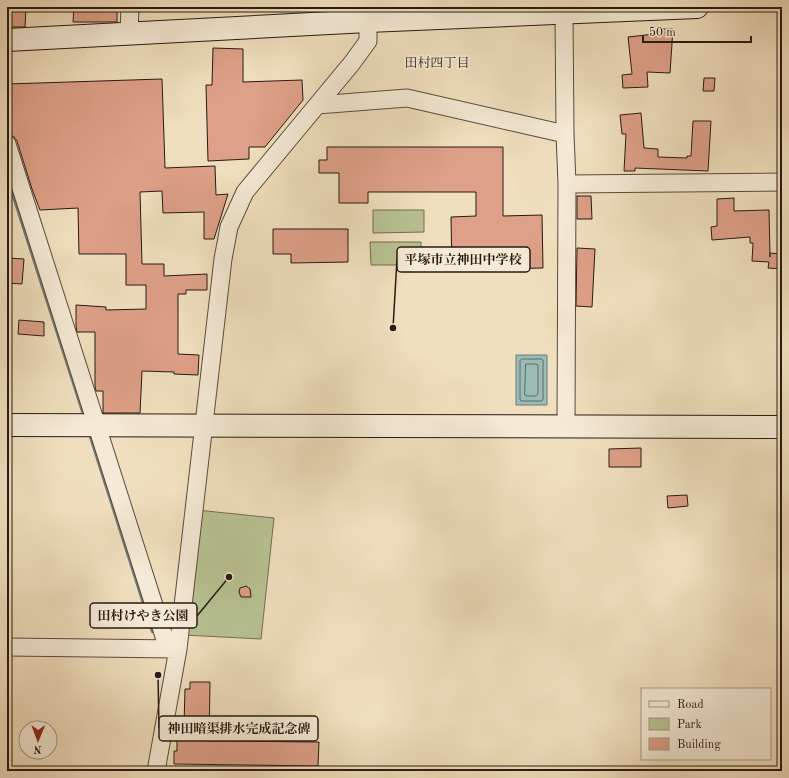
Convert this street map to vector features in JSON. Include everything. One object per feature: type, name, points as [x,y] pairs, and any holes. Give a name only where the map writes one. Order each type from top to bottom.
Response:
[{"type":"street","points":[[129,33],[130,7]]},
{"type":"street","points":[[7,40],[129,33],[368,14],[564,13],[697,7]]},
{"type":"street","points":[[564,13],[567,184],[566,427]]},
{"type":"street","points":[[156,771],[204,425],[223,259],[229,227],[245,192],[368,41],[368,14]]},
{"type":"street","points":[[317,105],[407,98],[565,134]]},
{"type":"street","points":[[7,144],[97,425],[173,649]]},
{"type":"street","points":[[567,184],[782,182]]},
{"type":"street","points":[[7,425],[782,427]]},
{"type":"street","points":[[7,647],[173,649]]},
{"type":"green space","points":[[373,210],[424,210],[424,232],[373,233]]},
{"type":"green space","points":[[370,242],[421,242],[421,265],[371,265]]},
{"type":"green space","points":[[197,510],[274,518],[261,639],[183,635]]},
{"type":"water","points":[[516,355],[547,355],[547,405],[516,405]]},
{"type":"building","points":[[7,7],[26,7],[25,27],[7,27]]},
{"type":"building","points":[[74,7],[117,7],[117,22],[73,22]]},
{"type":"building","points":[[656,29],[673,29],[670,73],[647,72],[648,87],[623,88],[622,75],[632,74],[628,37],[655,34]]},
{"type":"building","points":[[213,48],[243,49],[243,82],[302,80],[303,100],[265,147],[249,147],[249,159],[208,161],[206,85],[212,85]]},
{"type":"building","points":[[704,78],[715,78],[714,91],[703,91]]},
{"type":"building","points":[[162,79],[165,168],[215,166],[216,195],[228,194],[214,239],[204,239],[204,212],[163,213],[162,191],[140,192],[142,264],[164,264],[164,276],[207,274],[207,290],[186,290],[186,294],[178,294],[178,354],[199,355],[198,375],[174,374],[174,372],[142,371],[140,413],[103,413],[103,391],[96,391],[95,386],[95,332],[77,332],[76,305],[106,307],[106,310],[146,309],[146,285],[126,285],[126,254],[79,254],[78,208],[40,210],[17,141],[9,134],[7,128],[7,84]]},
{"type":"building","points":[[641,113],[644,148],[658,149],[658,157],[687,158],[687,156],[691,156],[693,121],[711,121],[708,171],[635,168],[635,171],[624,171],[626,134],[622,134],[620,115]]},
{"type":"building","points":[[327,147],[503,147],[503,216],[542,215],[543,268],[452,270],[451,217],[476,216],[476,192],[368,192],[368,203],[339,203],[339,173],[319,173],[319,160],[327,160]]},
{"type":"building","points":[[577,196],[591,196],[592,219],[577,219]]},
{"type":"building","points":[[734,198],[734,211],[769,210],[770,257],[770,253],[782,254],[782,269],[768,268],[769,262],[752,261],[753,243],[750,243],[750,237],[712,240],[711,227],[717,226],[717,199]]},
{"type":"building","points":[[273,229],[348,229],[348,262],[291,263],[291,254],[273,254]]},
{"type":"building","points":[[577,248],[595,249],[592,307],[576,306]]},
{"type":"building","points":[[7,258],[24,259],[22,284],[7,283]]},
{"type":"building","points":[[19,320],[44,322],[44,336],[18,334]]},
{"type":"building","points":[[641,448],[641,467],[609,467],[609,449]]},
{"type":"building","points":[[687,495],[688,506],[668,508],[667,496]]},
{"type":"building","points":[[246,586],[250,589],[251,597],[241,597],[239,592],[240,588]]},
{"type":"building","points":[[190,682],[210,682],[209,741],[319,742],[318,766],[174,764],[174,751],[177,751],[177,739],[180,739],[180,725],[184,725],[185,689],[190,689]]},
{"type":"waterway","points":[[7,174],[86,420]]},
{"type":"waterway","points":[[89,430],[153,631]]},
{"type":"place","name":"平塚市立神田中学校","points":[[393,328]]},
{"type":"place","name":"田村けやき公園","points":[[229,577]]},
{"type":"place","name":"神田暗渠排水完成記念碑","points":[[158,675]]},
{"type":"district","name":"田村四丁目","points":[[437,63]]}]
